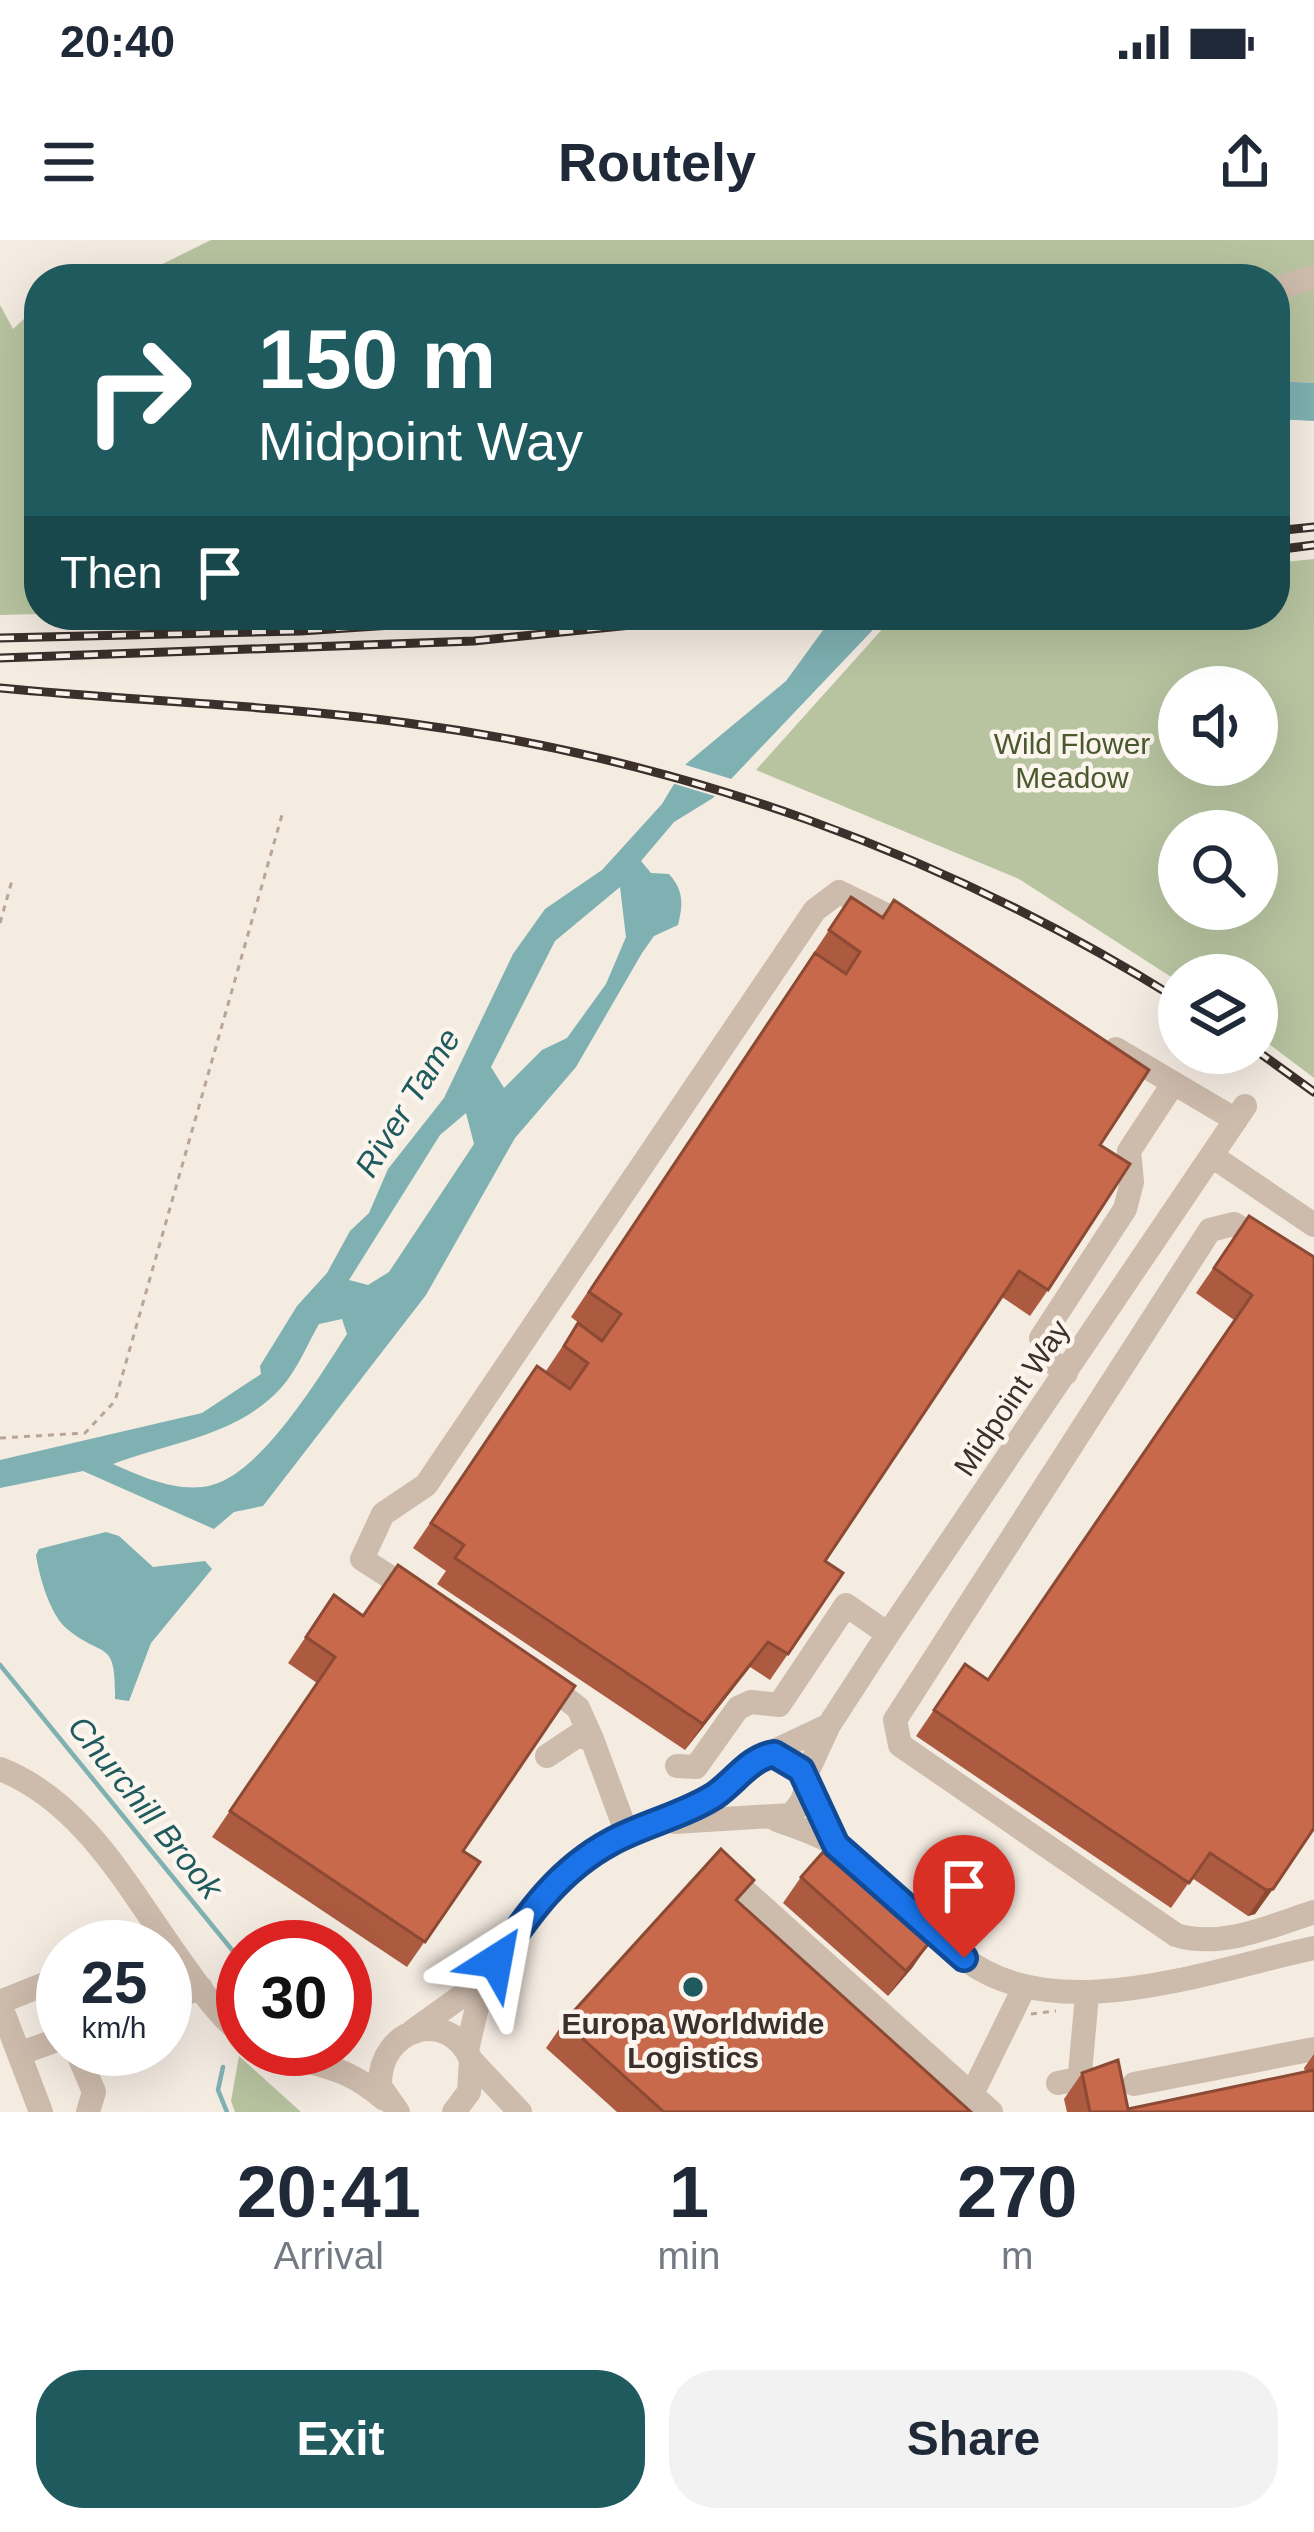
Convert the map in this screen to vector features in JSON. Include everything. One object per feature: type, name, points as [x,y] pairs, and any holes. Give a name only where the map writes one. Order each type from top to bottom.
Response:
[{"type":"street","points":[[428,1602],[362,1559],[383,1514],[426,1485],[815,910],[838,892],[881,908],[939,944]]},
{"type":"street","points":[[1066,1373],[1049,1359],[1041,1338],[1125,1209],[1132,1181],[1130,1151],[1173,1084],[1095,1037]]},
{"type":"street","name":"Midpoint Way","points":[[805,1780],[830,1725],[889,1634],[1240,1113],[1173,1084]]},
{"type":"street","points":[[1212,1156],[1314,1225]]},
{"type":"street","points":[[1314,1274],[1234,1224],[1210,1230],[895,1720],[895,1733],[900,1745],[1176,1934],[1198,1941],[1258,1931],[1314,1912]]},
{"type":"street","points":[[677,1766],[696,1767],[738,1708],[751,1702],[778,1705],[846,1605],[889,1634]]},
{"type":"street","points":[[516,1663],[578,1708],[627,1834]]},
{"type":"street","points":[[372,2053],[484,1980],[537,1902],[571,1867],[627,1834],[714,1795],[757,1762],[830,1725]]},
{"type":"street","points":[[547,1756],[577,1736],[592,1739]]},
{"type":"street","points":[[757,1762],[790,1759],[836,1845]]},
{"type":"street","points":[[757,1762],[743,1800],[771,1819],[836,1845],[976,1967],[1024,1988],[1087,1996],[1314,1948]]},
{"type":"street","points":[[0,1769],[41,1789],[87,1832],[216,2004]]},
{"type":"street","points":[[661,1822],[771,1819],[800,1807],[805,1780]]},
{"type":"street","points":[[723,1870],[991,2112]]},
{"type":"street","points":[[927,1925],[964,1879]]},
{"type":"street","points":[[457,2110],[472,2080],[469,2055],[484,1980]]},
{"type":"street","points":[[36,1988],[0,2005],[40,2112]]},
{"type":"street","points":[[192,1991],[201,1988]]},
{"type":"street","points":[[972,2094],[1024,1988]]},
{"type":"street","points":[[1058,2083],[1077,2079],[1080,2073],[1087,1996]]},
{"type":"street","points":[[392,2106],[380,2069],[387,2050],[407,2033],[433,2030],[469,2055],[515,2105]]},
{"type":"street","points":[[21,2053],[36,2048]]},
{"type":"street","points":[[1134,2084],[1314,2049]]},
{"type":"street","points":[[87,2076],[94,2092],[88,2112]]},
{"type":"street","points":[[350,2076],[392,2106]]},
{"type":"street","points":[[457,2110],[485,2095],[515,2105]]},
{"type":"path","points":[[0,1438],[86,1433],[115,1401],[282,814]]},
{"type":"path","points":[[0,923],[13,877]]},
{"type":"green space","points":[[211,240],[1314,240],[1314,383],[1290,382],[1290,264],[162,264]]},
{"type":"green space","points":[[0,305],[13,329],[24,319],[24,614],[0,615]]},
{"type":"green space","name":"Wild Flower Meadow","points":[[1314,559],[1314,1078],[1278,1051],[1278,954],[1158,954],[1158,968],[1019,879],[756,770],[881,630],[1290,630],[1290,561]]},
{"type":"green space","points":[[235,2076],[261,2076],[301,2112],[235,2112],[231,2101]]},
{"type":"water","points":[[1290,382],[1314,383],[1314,421],[1290,420]]},
{"type":"water","points":[[823,630],[873,630],[713,798],[674,822],[641,861],[651,873],[669,874],[677,886],[678,925],[654,936],[576,1067],[515,1138],[426,1295],[263,1506],[234,1512],[214,1529],[83,1471],[0,1488],[0,1460],[202,1413],[261,1374],[260,1366],[297,1306],[327,1273],[350,1231],[369,1213],[388,1169],[444,1098],[513,954],[545,909],[602,870],[662,804],[686,764],[786,681]],"holes":[[[620,887],[626,937],[606,984],[567,1038],[542,1050],[504,1088],[491,1067],[555,941]],[[466,1113],[474,1144],[389,1272],[368,1285],[349,1280],[440,1135]],[[342,1319],[347,1334],[321,1374],[270,1442],[231,1476],[212,1485],[187,1487],[161,1483],[113,1464],[202,1436],[244,1417],[281,1388],[319,1324]]]},
{"type":"water","points":[[106,1532],[119,1536],[153,1567],[205,1561],[212,1569],[151,1643],[129,1701],[115,1699],[113,1666],[105,1652],[79,1638],[55,1614],[36,1555],[39,1549]]},
{"type":"pier","points":[[679,763],[738,781],[721,798],[665,781]]},
{"type":"building","points":[[851,897],[883,918],[894,900],[1149,1070],[1100,1145],[1130,1164],[1048,1290],[1019,1271],[825,1561],[843,1573],[788,1654],[768,1642],[703,1724],[455,1558],[464,1545],[431,1523],[537,1366],[570,1389],[588,1363],[564,1346],[578,1323],[602,1341],[621,1314],[589,1292],[815,953],[846,974],[860,952],[829,930]]},
{"type":"building","points":[[1249,1216],[1314,1257],[1314,1828],[1273,1889],[1266,1890],[1210,1853],[1189,1883],[934,1710],[965,1664],[988,1680],[1252,1295],[1214,1268]]},
{"type":"building","points":[[398,1565],[575,1686],[463,1851],[480,1862],[425,1942],[230,1811],[335,1657],[306,1637],[334,1595],[363,1616]]},
{"type":"building","name":"Europa Worldwide Logistics","points":[[721,1849],[754,1880],[736,1900],[971,2112],[664,2112],[564,2022]]},
{"type":"building","points":[[823,1852],[930,1942],[906,1971],[801,1877]]},
{"type":"building","points":[[1118,2060],[1128,2109],[1314,2070],[1314,2112],[1090,2112],[1082,2073]]},
{"type":"waterway","name":"Churchill Brook","points":[[0,1665],[216,1930]]},
{"type":"waterway","name":"Churchill Brook","points":[[221,2076],[218,2090],[227,2112]]},
{"type":"railway","points":[[1290,529],[1314,527]]},
{"type":"railway","points":[[1290,548],[1314,545]]},
{"type":"railway","points":[[0,638],[316,630]]},
{"type":"railway","points":[[0,658],[474,641],[582,630]]},
{"type":"railway","points":[[0,688],[407,723],[611,761],[808,820],[904,857],[1090,947],[1158,987]]},
{"type":"railway","points":[[1278,1066],[1314,1092]]},
{"type":"place","name":"Europa Worldwide Logistics","points":[[693,1987]]},
{"type":"route","points":[[496,1961],[537,1902],[571,1867],[611,1842],[714,1795],[755,1760],[774,1754],[790,1759],[801,1770],[836,1845],[964,1958]]},
{"type":"water label","name":"River Tame","points":[[407,1102]]}]
